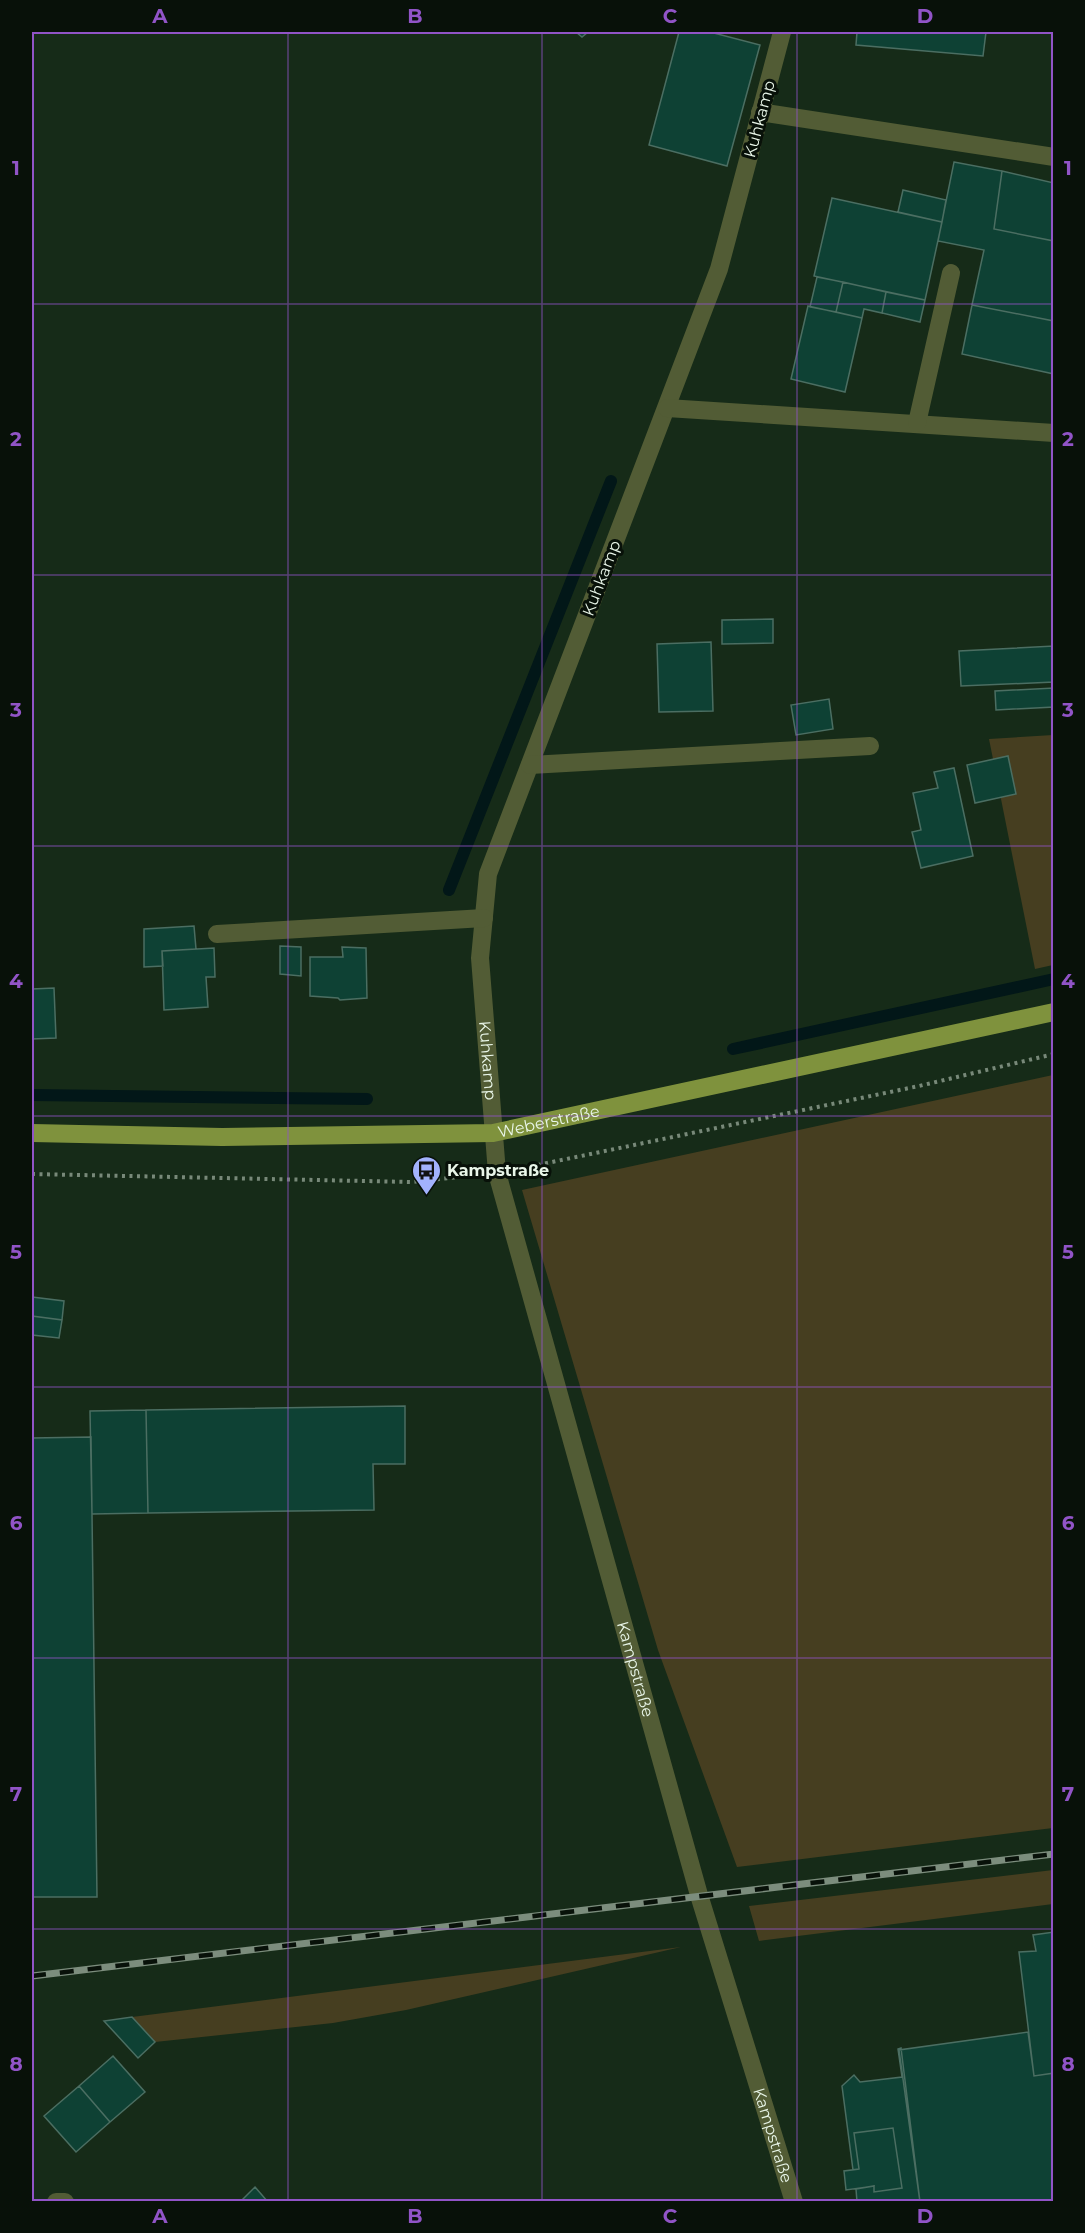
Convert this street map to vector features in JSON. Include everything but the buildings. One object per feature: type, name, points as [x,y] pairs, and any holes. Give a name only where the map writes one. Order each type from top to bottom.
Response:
[{"type":"main road","name":"Weberstraße","points":[[32,1133],[222,1137],[493,1133],[1053,1012]]},
{"type":"street","name":"Kuhkamp","points":[[493,1133],[480,958],[488,874],[720,269],[781,32]]},
{"type":"street","points":[[760,112],[1053,158]]},
{"type":"street","points":[[917,423],[951,273]]},
{"type":"street","points":[[667,408],[1053,433]]},
{"type":"street","points":[[530,765],[870,746]]},
{"type":"street","points":[[217,934],[484,918]]},
{"type":"street","name":"Kampstraße","points":[[493,1133],[497,1173],[696,1883],[794,2202]]},
{"type":"street","points":[[56,2202],[65,2202]]},
{"type":"shaded area","points":[[1053,735],[1053,965],[1035,969],[989,739]]},
{"type":"shaded area","points":[[1053,1075],[1053,1828],[737,1867],[658,1650],[522,1190]]},
{"type":"shaded area","points":[[1053,1870],[1053,1904],[759,1941],[749,1906]]},
{"type":"shaded area","points":[[681,1947],[406,2010],[333,2023],[155,2042],[132,2017]]},
{"type":"waterway","points":[[449,890],[611,481]]},
{"type":"waterway","points":[[733,1049],[1054,979]]},
{"type":"waterway","points":[[32,1095],[367,1099]]},
{"type":"railway","points":[[32,1976],[1054,1854]]},
{"type":"place","name":"Kampstraße","points":[[426,1196]]}]
